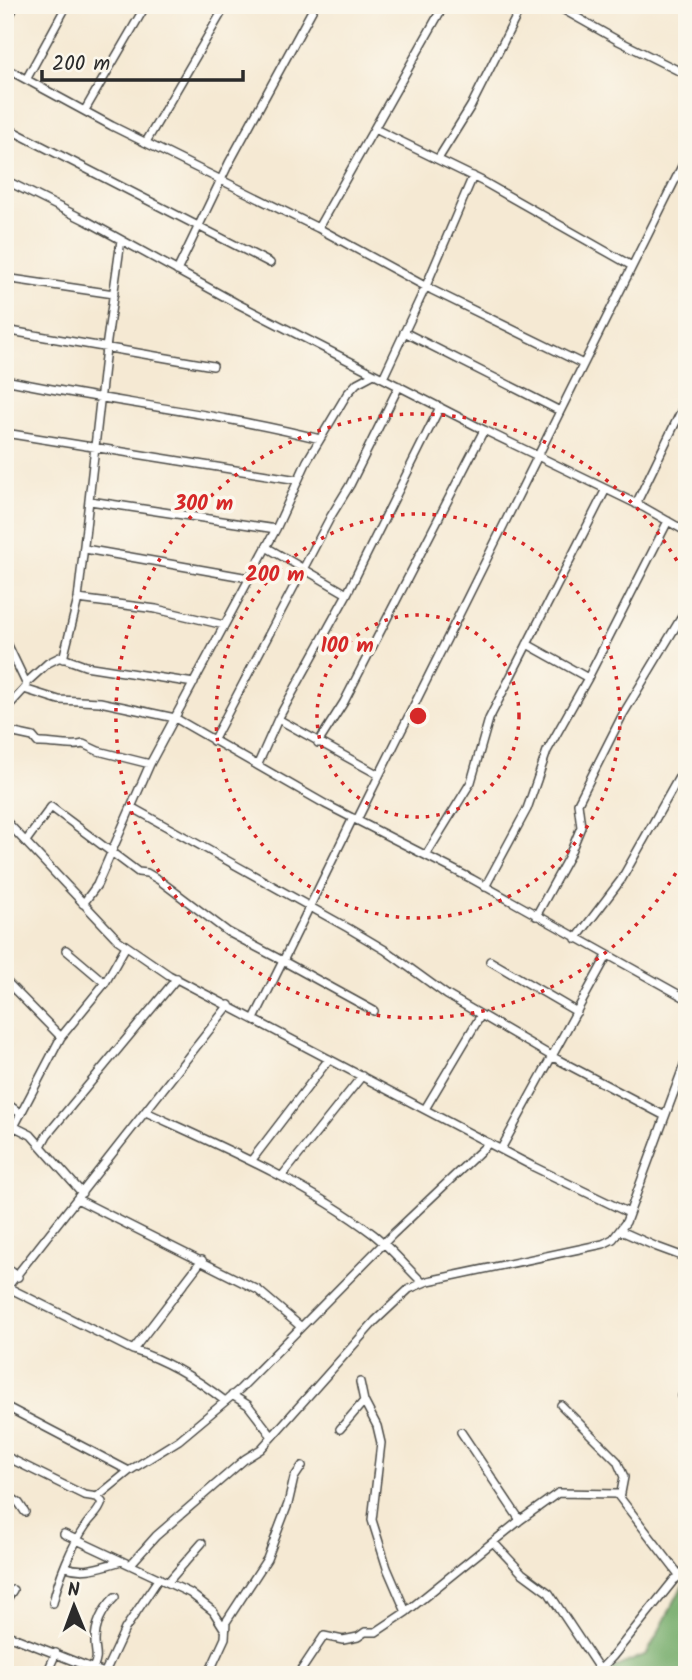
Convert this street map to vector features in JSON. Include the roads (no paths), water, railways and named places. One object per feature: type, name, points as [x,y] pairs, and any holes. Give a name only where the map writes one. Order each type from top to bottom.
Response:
[{"type":"street","points":[[5,25],[16,5]]},
{"type":"street","points":[[27,78],[67,5]]},
{"type":"street","points":[[85,110],[146,5]]},
{"type":"street","points":[[146,142],[226,5]]},
{"type":"street","points":[[177,271],[222,178],[315,5]]},
{"type":"street","points":[[318,228],[444,5]]},
{"type":"street","points":[[438,159],[471,106],[522,5]]},
{"type":"street","points":[[555,5],[687,75]]},
{"type":"street","points":[[5,68],[146,142],[222,178],[426,286],[583,364]]},
{"type":"street","points":[[5,127],[270,263]]},
{"type":"street","points":[[375,129],[472,176],[632,265]]},
{"type":"street","points":[[254,1019],[379,775],[687,156]]},
{"type":"street","points":[[383,378],[426,286],[472,176]]},
{"type":"street","points":[[5,180],[374,374],[687,532]]},
{"type":"street","points":[[63,659],[78,598],[85,549],[94,447],[121,240]]},
{"type":"street","points":[[5,278],[114,294]]},
{"type":"street","points":[[5,330],[212,366]]},
{"type":"street","points":[[404,332],[560,411]]},
{"type":"street","points":[[83,904],[97,885],[150,764],[276,529],[320,439],[347,394],[357,383],[374,374]]},
{"type":"street","points":[[5,380],[100,399],[270,426],[320,439]]},
{"type":"street","points":[[213,741],[331,516],[350,485],[399,386]]},
{"type":"street","points":[[636,504],[687,400]]},
{"type":"street","points":[[258,764],[278,719],[347,594],[440,407]]},
{"type":"street","points":[[318,743],[344,702],[484,430]]},
{"type":"street","points":[[5,433],[298,480]]},
{"type":"street","points":[[426,855],[471,782],[489,719],[606,489]]},
{"type":"street","points":[[90,501],[276,529]]},
{"type":"street","points":[[485,887],[527,809],[547,751],[588,678],[668,521]]},
{"type":"street","points":[[266,547],[347,594]]},
{"type":"street","points":[[85,549],[249,578]]},
{"type":"street","points":[[78,598],[156,609],[224,625]]},
{"type":"street","points":[[537,916],[581,827],[578,803],[622,716],[687,608]]},
{"type":"street","points":[[5,639],[25,686],[59,700],[100,702],[175,718],[687,999]]},
{"type":"street","points":[[527,644],[588,678]]},
{"type":"street","points":[[5,710],[48,663],[60,657],[85,666],[194,683]]},
{"type":"street","points":[[278,719],[379,775]]},
{"type":"street","points":[[5,731],[33,737],[38,743],[55,742],[77,746],[83,744],[99,751],[150,764]]},
{"type":"street","points":[[576,939],[621,880],[687,764]]},
{"type":"street","points":[[26,841],[51,807],[138,872],[147,873],[159,880],[228,932],[374,1011]]},
{"type":"street","points":[[133,808],[385,950],[447,995],[553,1057],[665,1116]]},
{"type":"street","points":[[5,820],[126,946],[177,978],[329,1059],[629,1213]]},
{"type":"street","points":[[5,1144],[7,1134],[15,1126],[61,1037],[105,983],[126,946]]},
{"type":"street","points":[[66,950],[105,983]]},
{"type":"street","points":[[501,1149],[607,956]]},
{"type":"street","points":[[491,961],[577,1012]]},
{"type":"street","points":[[41,1146],[47,1135],[177,978]]},
{"type":"street","points":[[5,980],[61,1037]]},
{"type":"street","points":[[229,1005],[18,1277],[6,1288],[133,1350],[155,1357],[229,1398],[248,1405],[271,1435]]},
{"type":"street","points":[[425,1109],[481,1015]]},
{"type":"street","points":[[131,1564],[156,1536],[245,1459],[256,1454],[375,1321],[409,1289],[423,1283],[603,1244],[613,1239],[621,1231],[629,1213],[687,1057]]},
{"type":"street","points":[[251,1161],[329,1059]]},
{"type":"street","points":[[282,1176],[362,1076]]},
{"type":"street","points":[[5,1102],[21,1114]]},
{"type":"street","points":[[146,1112],[282,1176],[346,1215],[384,1243],[423,1283]]},
{"type":"street","points":[[15,1126],[31,1135],[79,1196],[258,1290],[300,1326]]},
{"type":"street","points":[[97,1497],[129,1471],[179,1440],[229,1398],[384,1243],[489,1143]]},
{"type":"street","points":[[621,1231],[687,1258]]},
{"type":"street","points":[[133,1350],[202,1260]]},
{"type":"street","points":[[5,1266],[18,1277]]},
{"type":"street","points":[[360,1382],[364,1401],[377,1426],[381,1443],[372,1520],[387,1569],[407,1612]]},
{"type":"street","points":[[340,1429],[364,1401]]},
{"type":"street","points":[[561,1405],[617,1461],[624,1477],[620,1498]]},
{"type":"street","points":[[5,1406],[129,1471]]},
{"type":"street","points":[[461,1432],[519,1517],[519,1521]]},
{"type":"street","points":[[5,1457],[72,1490],[97,1497],[102,1502],[99,1511],[86,1525],[59,1576],[53,1603]]},
{"type":"street","points":[[208,1675],[226,1631],[226,1622],[267,1559],[288,1504],[294,1478],[302,1466]]},
{"type":"street","points":[[5,1493],[19,1503],[25,1512]]},
{"type":"street","points":[[298,1675],[324,1636],[343,1640],[358,1637],[365,1632],[376,1632],[407,1612],[519,1521],[558,1493],[617,1494],[683,1574],[674,1580],[597,1673],[549,1593],[522,1573],[494,1542]]},
{"type":"street","points":[[5,1519],[5,1525]]},
{"type":"street","points":[[64,1534],[191,1593],[214,1611],[226,1631]]},
{"type":"street","points":[[168,1582],[202,1543]]},
{"type":"street","points":[[66,1567],[80,1571],[122,1561]]},
{"type":"street","points":[[5,1634],[107,1673],[125,1629],[159,1578]]},
{"type":"street","points":[[5,1602],[13,1590]]},
{"type":"street","points":[[93,1668],[97,1660],[94,1641],[103,1609],[115,1597]]},
{"type":"street","points":[[46,1675],[56,1654]]}]
